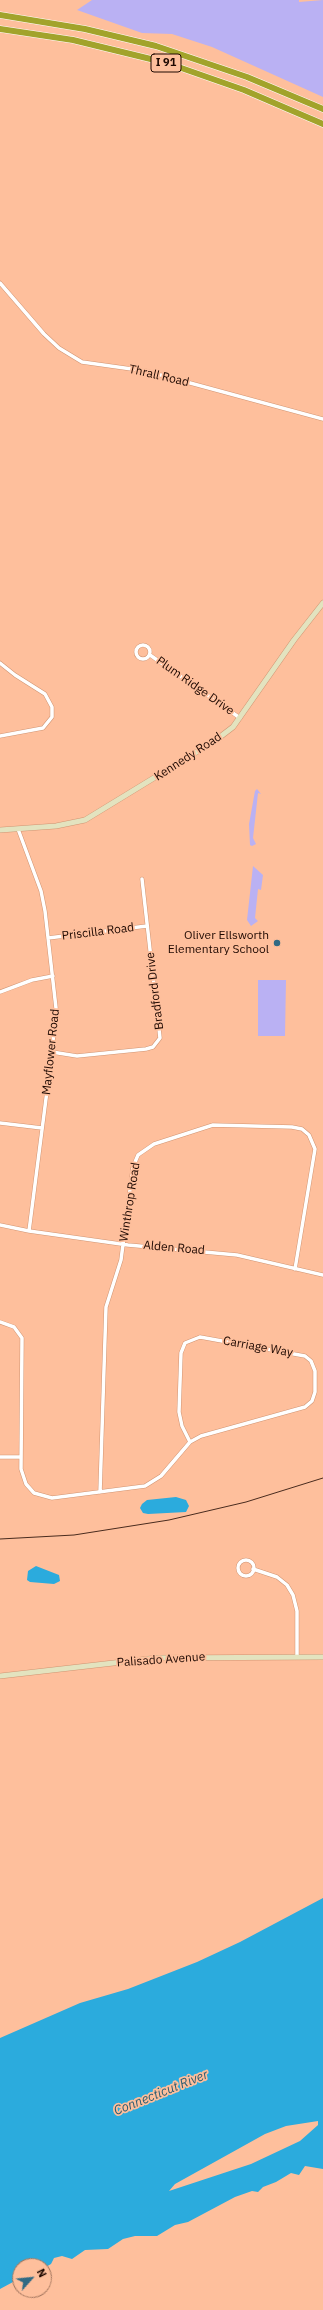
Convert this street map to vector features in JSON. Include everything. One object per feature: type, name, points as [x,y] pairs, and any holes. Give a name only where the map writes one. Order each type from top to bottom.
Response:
[{"type":"highway","name":"I 91","points":[[0,15],[85,29],[173,51],[253,79],[323,109]]},
{"type":"highway","name":"I 91","points":[[0,29],[73,40],[167,63],[244,90],[323,124]]},
{"type":"street","name":"Thrall Road","points":[[0,283],[44,334],[59,348],[82,362],[146,371],[323,419]]},
{"type":"street","name":"Kennedy Road","points":[[0,830],[68,824],[96,815],[216,740],[233,727],[294,640],[323,603]]},
{"type":"street","name":"Plum Ridge Drive","points":[[150,655],[144,659],[140,658],[136,652],[138,648],[144,645],[148,646],[150,655],[240,718]]},
{"type":"street","points":[[0,663],[15,676],[45,694],[52,707],[52,717],[43,728],[0,736]]},
{"type":"street","name":"Mayflower Road","points":[[18,829],[41,891],[56,1008],[52,1052],[29,1231]]},
{"type":"street","name":"Bradford Drive","points":[[52,1052],[88,1055],[153,1047],[158,1042],[160,1038],[142,879]]},
{"type":"street","name":"Priscilla Road","points":[[48,938],[147,926]]},
{"type":"street","points":[[0,992],[32,980],[52,976]]},
{"type":"street","points":[[0,1123],[42,1128]]},
{"type":"street","name":"Winthrop Road","points":[[100,1492],[104,1320],[108,1299],[118,1271],[133,1167],[135,1159],[142,1150],[154,1144],[212,1125],[292,1126],[302,1129],[309,1135],[315,1149],[295,1269]]},
{"type":"street","name":"Alden Road","points":[[0,1225],[29,1231],[123,1244],[219,1252],[323,1275]]},
{"type":"street","name":"Carriage Way","points":[[0,1322],[14,1327],[22,1338],[21,1469],[26,1484],[39,1495],[52,1498],[145,1486],[162,1476],[190,1442],[201,1436],[309,1404],[315,1392],[315,1371],[311,1361],[305,1356],[200,1337],[189,1340],[182,1348],[181,1353],[179,1412],[182,1426],[190,1442]]},
{"type":"street","points":[[0,1457],[21,1458]]},
{"type":"street","points":[[247,1560],[251,1563],[253,1569],[250,1574],[245,1576],[239,1572],[238,1567],[240,1562],[247,1560]]},
{"type":"street","points":[[253,1569],[277,1577],[291,1592],[297,1611],[297,1656]]},
{"type":"street","name":"Palisado Avenue","points":[[0,1676],[158,1658],[323,1657]]},
{"type":"shaded area","points":[[92,0],[299,0],[299,2],[323,0],[323,97],[212,47],[172,34],[142,33],[77,10]]},
{"type":"shaded area","points":[[257,789],[261,794],[258,793],[253,838],[256,844],[252,846],[250,845],[249,824],[255,791]]},
{"type":"shaded area","points":[[253,866],[263,875],[261,890],[258,889],[255,918],[258,921],[251,926],[247,920]]},
{"type":"shaded area","points":[[258,980],[286,980],[285,1036],[258,1036]]},
{"type":"water","points":[[176,1497],[186,1500],[189,1506],[186,1512],[148,1514],[143,1513],[140,1508],[147,1500]]},
{"type":"water","points":[[36,1566],[59,1575],[60,1581],[54,1584],[30,1582],[27,1580],[28,1571]]},
{"type":"water","name":"Connecticut River","points":[[323,1898],[323,2169],[305,2166],[299,2175],[291,2173],[276,2182],[263,2187],[258,2192],[252,2191],[235,2197],[188,2222],[175,2225],[157,2236],[135,2236],[123,2239],[108,2249],[85,2250],[72,2259],[62,2256],[54,2258],[52,2262],[52,2258],[12,2258],[12,2283],[0,2289],[0,2038],[80,2003],[128,1989],[197,1962],[240,1942]],"holes":[[[318,2121],[318,2125],[300,2141],[251,2164],[169,2191],[175,2184],[265,2134],[286,2126]]]},
{"type":"railway","points":[[0,1539],[74,1535],[169,1520],[246,1502],[323,1478]]},
{"type":"place","name":"Oliver Ellsworth Elementary School","points":[[277,943]]}]
